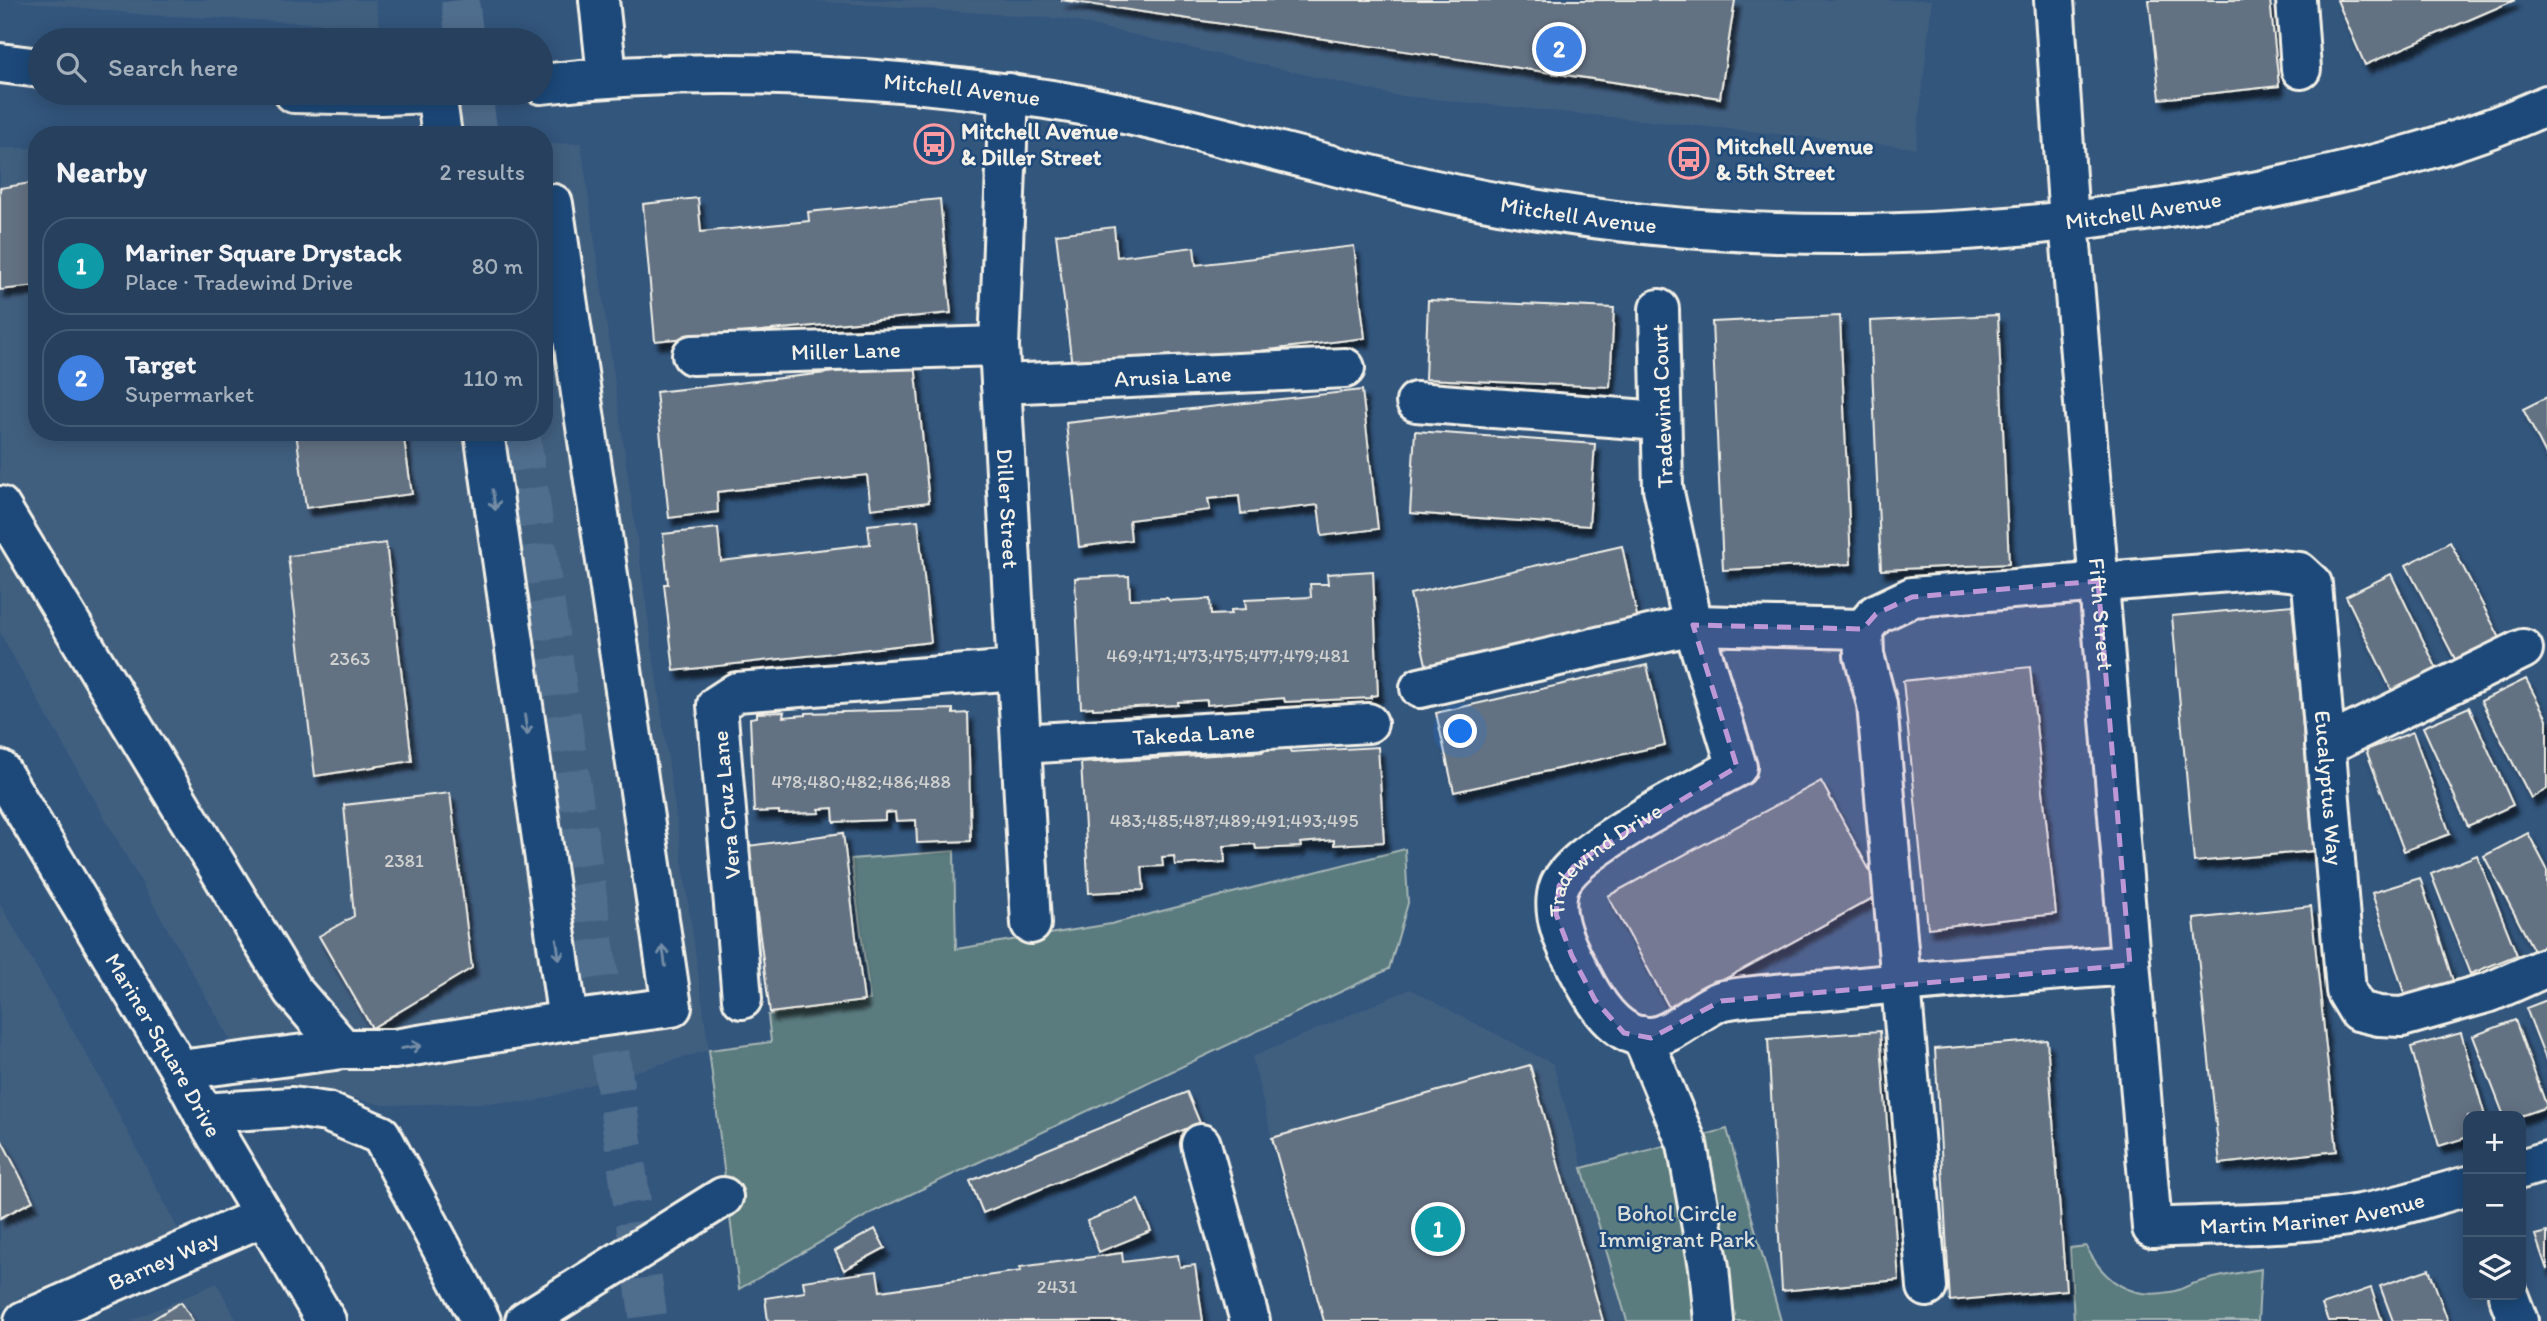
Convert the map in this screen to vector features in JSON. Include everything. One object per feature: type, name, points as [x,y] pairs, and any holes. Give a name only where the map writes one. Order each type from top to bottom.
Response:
[{"type":"street","points":[[599,0],[607,76]]},
{"type":"street","name":"Fifth Street","points":[[2054,0],[2069,221],[2152,1228]]},
{"type":"street","points":[[2296,0],[2301,69]]},
{"type":"street","points":[[0,63],[28,66]]},
{"type":"street","name":"Mitchell Avenue","points":[[553,83],[607,76],[760,73],[920,83],[1009,93],[1085,105],[1167,123],[1424,189],[1513,206],[1691,228],[1811,234],[1877,234],[2069,221],[2216,199],[2305,181],[2388,160],[2460,138],[2547,105]]},
{"type":"street","name":"Diller Street","points":[[1009,93],[999,346],[1031,924]]},
{"type":"street","points":[[438,105],[441,126]]},
{"type":"street","points":[[180,1070],[343,1049],[394,1049],[672,1007],[553,204]]},
{"type":"street","name":"Tradewind Court","points":[[1659,309],[1663,488],[1693,625]]},
{"type":"street","name":"Miller Lane","points":[[692,355],[999,346]]},
{"type":"street","name":"Arusia Lane","points":[[1001,384],[1345,368]]},
{"type":"street","points":[[1416,402],[1660,421]]},
{"type":"street","points":[[485,441],[568,1021]]},
{"type":"street","points":[[0,506],[292,990],[343,1049]]},
{"type":"street","name":"Eucalyptus Way","points":[[2098,581],[2251,569],[2299,572],[2312,584],[2346,991],[2358,1011],[2402,1017],[2490,992],[2547,967]]},
{"type":"street","points":[[1927,1287],[1877,704],[1864,655],[1863,629],[1876,614],[1912,597],[2098,581]]},
{"type":"street","points":[[1420,688],[1693,625],[1863,629]]},
{"type":"street","name":"Tradewind Drive","points":[[1642,1036],[1624,1033],[1595,1000],[1572,956],[1556,914],[1559,886],[1577,862],[1669,803],[1737,767],[1693,625]]},
{"type":"street","points":[[2325,746],[2523,649]]},
{"type":"street","name":"Vera Cruz Lane","points":[[742,999],[717,705],[737,692],[1017,670]]},
{"type":"street","name":"Takeda Lane","points":[[1021,744],[1368,723]]},
{"type":"street","name":"Mariner Square Drive","points":[[0,770],[180,1070],[326,1321]]},
{"type":"street","points":[[1642,1036],[1651,1038],[1685,1023],[1721,1001],[2130,965]]},
{"type":"street","points":[[1642,1036],[1688,1143],[1709,1267],[1714,1321]]},
{"type":"street","points":[[203,1113],[292,1107],[327,1112],[381,1135],[481,1321]]},
{"type":"street","points":[[1201,1144],[1250,1321]]},
{"type":"street","points":[[2526,1167],[2547,1161]]},
{"type":"street","name":"Martin Mariner Avenue","points":[[2152,1228],[2288,1221],[2359,1214],[2463,1188]]},
{"type":"street","points":[[525,1321],[723,1197]]},
{"type":"street","name":"Barney Way","points":[[24,1321],[264,1216]]},
{"type":"street","points":[[2510,1300],[2518,1321]]},
{"type":"highlighted area","points":[[2098,581],[2130,965],[1721,1001],[1651,1038],[1624,1033],[1595,1000],[1572,956],[1556,914],[1559,886],[1577,862],[1737,767],[1693,625],[1863,629],[1876,614],[1912,597]]},
{"type":"shaded area","points":[[10,0],[375,0],[380,26],[147,15]]},
{"type":"shaded area","points":[[801,0],[1932,0],[1916,148],[1393,95],[1065,19]]},
{"type":"shaded area","points":[[581,143],[709,1050],[532,1102],[383,1105],[249,1073],[0,633],[0,148],[28,148],[28,441],[553,441],[553,144]]},
{"type":"shaded area","points":[[0,904],[101,1080],[180,1233],[0,1310]]},
{"type":"shaded area","points":[[1410,989],[1553,1064],[1627,1321],[1324,1321],[1252,1057]]},
{"type":"shaded area","points":[[217,1283],[237,1321],[130,1321]]},
{"type":"green space","points":[[1405,849],[1408,903],[1389,969],[873,1212],[739,1289],[709,1050],[771,1042],[768,1015],[870,1000],[851,859],[954,851],[956,949],[1111,924]]},
{"type":"green space","name":"Bohol Circle Immigrant Park","points":[[1727,1129],[1781,1321],[1627,1321],[1582,1168]]},
{"type":"green space","points":[[2086,1246],[2110,1278],[2119,1285],[2142,1293],[2174,1291],[2212,1278],[2261,1269],[2258,1321],[2074,1321],[2070,1248]]},
{"type":"building","points":[[1061,0],[1735,0],[1720,98]]},
{"type":"building","points":[[2149,0],[2270,0],[2279,86],[2160,99]]},
{"type":"building","points":[[2337,0],[2515,0],[2365,65]]},
{"type":"building","points":[[28,183],[28,287],[0,290],[0,188]]},
{"type":"building","points":[[698,198],[701,232],[809,221],[808,212],[940,199],[951,313],[655,341],[643,204]]},
{"type":"building","points":[[1114,227],[1117,257],[1194,247],[1196,265],[1354,246],[1365,338],[1073,374],[1056,234]]},
{"type":"building","points":[[1428,300],[1614,308],[1610,387],[1425,379]]},
{"type":"building","points":[[1998,315],[2009,564],[1881,570],[1870,321]]},
{"type":"building","points":[[1840,316],[1851,564],[1723,570],[1712,322]]},
{"type":"building","points":[[915,363],[929,502],[871,509],[867,475],[717,492],[718,512],[669,518],[656,392]]},
{"type":"building","points":[[1362,390],[1378,529],[1322,536],[1318,505],[1241,514],[1239,496],[1208,499],[1210,510],[1129,520],[1131,540],[1079,547],[1066,423]]},
{"type":"building","points":[[2547,397],[2547,457],[2523,409]]},
{"type":"building","points":[[1415,431],[1595,444],[1589,526],[1410,513]]},
{"type":"building","points":[[297,441],[404,441],[412,494],[306,508]]},
{"type":"building","points":[[918,520],[931,642],[674,671],[664,584],[668,584],[663,534],[718,528],[721,561],[870,544],[868,525]]},
{"type":"building","points":[[2450,542],[2500,638],[2456,661],[2406,565]]},
{"type":"building","points":[[386,543],[412,761],[315,776],[288,556]]},
{"type":"building","points":[[1622,546],[1639,625],[1428,673],[1410,594]]},
{"type":"building","points":[[1373,571],[1378,695],[1371,698],[1285,702],[1284,698],[1207,705],[1207,700],[1178,702],[1178,705],[1081,708],[1075,578],[1129,576],[1130,599],[1210,599],[1211,615],[1231,614],[1231,610],[1246,609],[1245,600],[1311,597],[1310,584],[1328,584],[1327,574]]},
{"type":"building","points":[[2391,574],[2438,671],[2393,693],[2346,596]]},
{"type":"building","points":[[2292,605],[2314,851],[2194,862],[2172,616]]},
{"type":"building","points":[[1647,665],[1665,745],[1454,792],[1436,713]]},
{"type":"building","points":[[2030,667],[2056,914],[1928,928],[1903,681]]},
{"type":"building","points":[[2526,679],[2547,719],[2547,789],[2531,798],[2481,701]]},
{"type":"building","points":[[2469,707],[2513,805],[2468,826],[2423,727]]},
{"type":"building","points":[[953,709],[953,714],[968,713],[971,841],[917,843],[916,820],[896,821],[895,812],[885,813],[885,820],[834,822],[833,808],[819,809],[820,813],[754,812],[750,718],[757,717],[757,713],[784,712],[783,717],[806,713]]},
{"type":"building","points":[[2413,732],[2450,834],[2404,851],[2366,750]]},
{"type":"building","points":[[1288,747],[1291,752],[1378,747],[1384,842],[1334,845],[1334,840],[1300,843],[1301,847],[1256,849],[1255,844],[1224,846],[1225,862],[1175,865],[1174,856],[1162,857],[1163,866],[1142,867],[1144,890],[1089,893],[1081,763],[1262,752],[1266,749]]},
{"type":"building","points":[[1821,781],[1882,893],[1670,1009],[1608,896]]},
{"type":"building","points":[[450,793],[472,968],[372,1028],[319,936],[354,916],[344,805]]},
{"type":"building","points":[[843,833],[864,1001],[770,1013],[748,846]]},
{"type":"building","points":[[2528,833],[2547,869],[2547,945],[2534,951],[2484,856]]},
{"type":"building","points":[[2477,855],[2517,955],[2470,974],[2431,874]]},
{"type":"building","points":[[2420,878],[2453,981],[2405,996],[2372,893]]},
{"type":"building","points":[[2311,906],[2337,1151],[2220,1164],[2194,919]]},
{"type":"building","points":[[2547,1000],[2547,1062],[2526,1008]]},
{"type":"building","points":[[2515,1020],[2547,1107],[2526,1114],[2526,1111],[2502,1111],[2473,1036]]},
{"type":"building","points":[[1880,1031],[1899,1280],[1782,1291],[1768,1039]]},
{"type":"building","points":[[2461,1033],[2484,1111],[2463,1111],[2463,1139],[2439,1146],[2411,1047]]},
{"type":"building","points":[[2047,1040],[2066,1290],[1950,1301],[1935,1049]]},
{"type":"building","points":[[1530,1065],[1603,1321],[1324,1321],[1272,1138]]},
{"type":"building","points":[[1187,1092],[1200,1123],[983,1213],[970,1181]]},
{"type":"building","points":[[0,1137],[33,1201],[0,1218]]},
{"type":"building","points":[[1138,1200],[1151,1231],[1099,1252],[1087,1221]]},
{"type":"building","points":[[875,1229],[885,1248],[844,1270],[835,1251]]},
{"type":"building","points":[[2547,1232],[2547,1270],[2535,1235]]},
{"type":"building","points":[[1122,1253],[1123,1262],[1178,1255],[1180,1267],[1195,1265],[1203,1321],[768,1321],[765,1298],[805,1292],[803,1281],[877,1271],[880,1291],[1021,1271],[1020,1267]]},
{"type":"building","points":[[2429,1269],[2448,1321],[2393,1321],[2380,1286]]},
{"type":"building","points":[[2371,1288],[2382,1321],[2328,1321],[2322,1305]]},
{"type":"building","points":[[181,1302],[193,1321],[150,1321]]},
{"type":"tunnel","points":[[460,0],[464,28]]},
{"type":"tunnel","points":[[475,105],[478,126]]},
{"type":"tunnel","points":[[522,441],[649,1321]]},
{"type":"place","name":"Target","points":[[1559,49]]},
{"type":"place","name":"Mitchell Avenue & Diller Street","points":[[934,144]]},
{"type":"place","name":"Mitchell Avenue & 5th Street","points":[[1689,159]]},
{"type":"place","name":"Mariner Square Drystack","points":[[1438,1229]]}]
